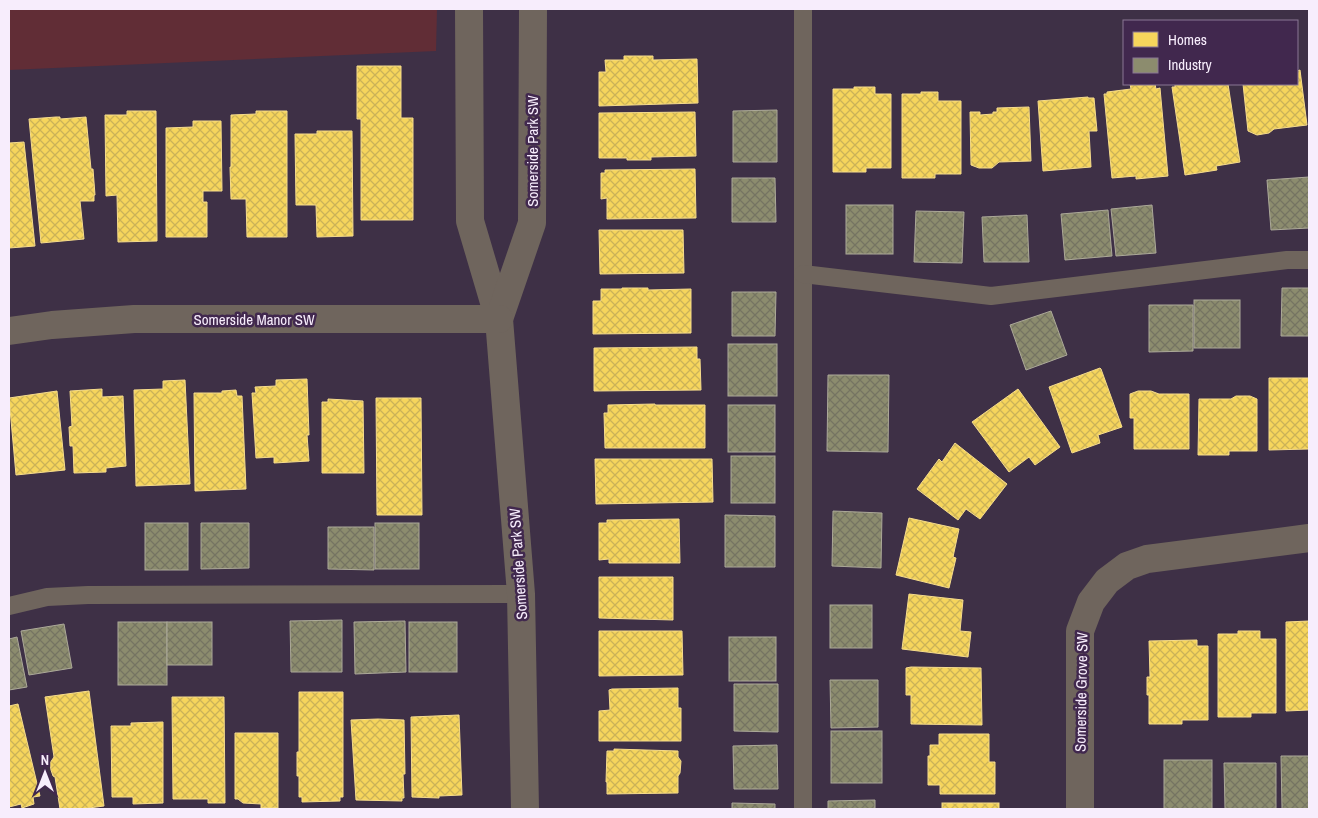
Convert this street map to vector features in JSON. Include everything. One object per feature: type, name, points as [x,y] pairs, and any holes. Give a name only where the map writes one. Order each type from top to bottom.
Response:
[{"type":"street","name":"Somerside Park SW","points":[[469,9],[470,221],[499,318],[521,594],[525,809]]},
{"type":"street","name":"Somerside Park SW","points":[[499,318],[532,224],[533,9]]},
{"type":"street","name":"Somerside Manor SW","points":[[9,331],[52,325],[134,318],[499,318]]},
{"type":"street","name":"Somerside Grove SW","points":[[1080,809],[1080,631],[1091,602],[1107,581],[1127,566],[1146,559],[1309,538]]},
{"type":"lane","points":[[803,9],[804,809]]},
{"type":"lane","points":[[804,274],[991,296],[1287,260],[1309,260]]},
{"type":"lane","points":[[9,606],[47,597],[88,595],[521,594]]},
{"type":"shaded area","points":[[9,9],[437,9],[436,51],[9,70]]},
{"type":"building: Homes","points":[[624,56],[653,56],[653,60],[697,59],[698,103],[599,106],[599,72],[606,72],[605,60],[624,60]]},
{"type":"building: Homes","points":[[357,66],[401,66],[401,118],[413,118],[413,220],[361,220],[361,119],[357,119]]},
{"type":"building: Homes","points":[[1300,70],[1307,125],[1274,129],[1269,133],[1257,135],[1248,131],[1243,85],[1298,85],[1298,71]]},
{"type":"building: Homes","points":[[1130,85],[1155,85],[1156,89],[1160,88],[1168,176],[1136,179],[1136,176],[1112,178],[1104,94],[1131,89]]},
{"type":"building: Homes","points":[[1175,85],[1228,85],[1240,162],[1216,166],[1217,170],[1185,175],[1172,87],[1175,87]]},
{"type":"building: Homes","points":[[854,87],[875,87],[875,94],[891,94],[891,168],[866,168],[866,172],[833,172],[833,89],[854,89]]},
{"type":"building: Homes","points":[[921,92],[938,92],[938,101],[961,101],[961,174],[935,174],[935,178],[902,178],[902,94],[921,94]]},
{"type":"building: Homes","points":[[1094,98],[1097,131],[1089,131],[1091,167],[1043,171],[1038,101]]},
{"type":"building: Homes","points":[[1029,107],[1031,161],[999,162],[992,168],[979,168],[971,165],[970,112],[980,112],[980,115],[993,114],[993,112],[997,112],[997,108]]},
{"type":"building: Homes","points":[[127,111],[156,111],[157,241],[118,242],[117,195],[106,196],[105,115],[127,115]]},
{"type":"building: Homes","points":[[256,111],[287,111],[287,237],[247,237],[246,199],[231,199],[231,115],[256,114]]},
{"type":"building: Homes","points":[[695,112],[696,156],[651,157],[651,160],[599,158],[599,113]]},
{"type":"building: Homes","points":[[60,117],[60,119],[86,117],[95,195],[94,201],[80,201],[84,239],[41,243],[29,119]]},
{"type":"building: Homes","points":[[193,121],[221,121],[222,191],[203,191],[203,202],[207,202],[207,237],[166,237],[166,128],[193,127]]},
{"type":"building: Homes","points":[[317,131],[352,131],[353,236],[317,237],[316,205],[296,205],[295,134],[317,134]]},
{"type":"building: Homes","points":[[24,142],[35,246],[9,248],[9,143]]},
{"type":"building: Homes","points":[[695,169],[696,218],[607,219],[607,198],[601,199],[601,173],[605,173],[605,170]]},
{"type":"building: Homes","points":[[599,230],[683,230],[684,273],[600,274]]},
{"type":"building: Homes","points":[[648,288],[648,290],[691,289],[691,333],[593,334],[593,301],[601,301],[601,289]]},
{"type":"building: Homes","points":[[697,347],[697,359],[700,359],[701,390],[594,391],[594,348]]},
{"type":"building: Homes","points":[[1100,368],[1122,427],[1098,435],[1100,443],[1072,453],[1049,387]]},
{"type":"building: Homes","points":[[1269,378],[1309,378],[1309,449],[1269,450]]},
{"type":"building: Homes","points":[[307,379],[309,461],[274,463],[274,457],[256,458],[252,393],[256,393],[255,387],[276,386],[276,380]]},
{"type":"building: Homes","points":[[185,380],[190,484],[136,486],[134,390],[163,389],[163,381]]},
{"type":"building: Homes","points":[[102,389],[102,397],[123,396],[126,466],[106,468],[106,472],[74,473],[73,446],[70,446],[69,427],[72,426],[70,391]]},
{"type":"building: Homes","points":[[1018,389],[1060,447],[1035,465],[1029,457],[1009,472],[972,422]]},
{"type":"building: Homes","points":[[236,390],[237,396],[242,396],[246,489],[195,491],[194,393],[222,393],[222,391]]},
{"type":"building: Homes","points":[[57,391],[65,470],[16,475],[9,398]]},
{"type":"building: Homes","points":[[1138,391],[1151,391],[1159,394],[1189,394],[1189,449],[1134,449],[1134,418],[1130,418],[1130,394]]},
{"type":"building: Homes","points":[[1236,396],[1250,396],[1257,399],[1257,451],[1229,451],[1229,455],[1198,455],[1199,399],[1231,399]]},
{"type":"building: Homes","points":[[376,398],[421,398],[422,515],[377,515]]},
{"type":"building: Homes","points":[[328,399],[363,401],[364,473],[322,473],[322,402],[328,402]]},
{"type":"building: Homes","points":[[608,405],[705,405],[705,448],[605,448],[604,413],[608,413]]},
{"type":"building: Homes","points":[[955,443],[1007,484],[980,519],[966,509],[958,520],[917,489],[939,459],[942,462]]},
{"type":"building: Homes","points":[[595,459],[712,459],[713,502],[596,504]]},
{"type":"building: Homes","points":[[909,518],[959,529],[953,557],[956,558],[949,588],[896,575]]},
{"type":"building: Homes","points":[[679,519],[680,563],[609,563],[609,559],[599,560],[599,523],[607,523],[607,520]]},
{"type":"building: Homes","points":[[599,577],[673,577],[673,620],[599,618]]},
{"type":"building: Homes","points":[[909,594],[963,600],[960,631],[971,632],[968,657],[902,649]]},
{"type":"building: Homes","points":[[1309,621],[1309,710],[1286,711],[1286,622]]},
{"type":"building: Homes","points":[[599,631],[682,631],[683,675],[599,676]]},
{"type":"building: Homes","points":[[1238,631],[1260,631],[1260,639],[1276,639],[1276,713],[1251,713],[1251,717],[1218,717],[1218,634],[1238,634]]},
{"type":"building: Homes","points":[[1197,640],[1197,646],[1208,646],[1208,720],[1182,720],[1182,724],[1149,724],[1147,677],[1150,677],[1149,641]]},
{"type":"building: Homes","points":[[906,668],[981,668],[982,725],[911,724],[911,695],[906,695]]},
{"type":"building: Homes","points":[[678,688],[678,708],[681,708],[681,741],[599,741],[599,711],[610,710],[609,690]]},
{"type":"building: Homes","points":[[89,691],[104,806],[60,809],[55,777],[53,776],[50,763],[54,757],[45,697]]},
{"type":"building: Homes","points":[[299,692],[343,692],[343,797],[340,797],[340,801],[302,802],[302,797],[299,797],[297,752],[299,752]]},
{"type":"building: Homes","points":[[172,697],[224,697],[225,803],[208,803],[208,799],[173,799]]},
{"type":"building: Homes","points":[[18,704],[40,796],[33,797],[34,804],[22,808],[21,804],[9,807],[9,706]]},
{"type":"building: Homes","points":[[459,715],[462,795],[439,796],[439,798],[412,797],[411,717]]},
{"type":"building: Homes","points":[[351,720],[404,720],[405,774],[403,774],[404,798],[402,798],[402,801],[356,800]]},
{"type":"building: Homes","points":[[163,722],[163,803],[133,804],[133,797],[112,797],[111,726],[131,726],[131,723]]},
{"type":"building: Homes","points":[[235,733],[278,733],[278,808],[261,808],[261,804],[243,803],[235,799]]},
{"type":"building: Homes","points":[[939,734],[989,734],[989,762],[995,762],[995,794],[940,794],[940,785],[928,785],[930,745],[939,745]]},
{"type":"building: Homes","points":[[614,749],[678,751],[678,757],[681,761],[678,776],[678,793],[607,794],[607,751],[614,751]]},
{"type":"building: Homes","points":[[942,803],[999,803],[999,809],[942,809]]},
{"type":"building: Industry","points":[[777,110],[777,162],[733,162],[733,111]]},
{"type":"building: Industry","points":[[1309,177],[1309,228],[1271,230],[1267,180]]},
{"type":"building: Industry","points":[[732,178],[775,178],[776,222],[732,222]]},
{"type":"building: Industry","points":[[846,205],[893,205],[893,254],[846,254]]},
{"type":"building: Industry","points":[[1152,205],[1156,253],[1116,256],[1111,209]]},
{"type":"building: Industry","points":[[1108,210],[1112,256],[1065,260],[1061,214]]},
{"type":"building: Industry","points":[[916,211],[964,212],[962,263],[914,262]]},
{"type":"building: Industry","points":[[1027,215],[1029,262],[984,262],[982,217]]},
{"type":"building: Industry","points":[[1282,288],[1309,288],[1309,336],[1281,336]]},
{"type":"building: Industry","points":[[732,292],[776,292],[775,336],[732,336]]},
{"type":"building: Industry","points":[[1194,300],[1240,300],[1240,348],[1194,348]]},
{"type":"building: Industry","points":[[1149,305],[1193,305],[1193,351],[1149,352]]},
{"type":"building: Industry","points":[[1051,311],[1067,355],[1026,370],[1010,325]]},
{"type":"building: Industry","points":[[728,344],[777,344],[777,396],[728,396]]},
{"type":"building: Industry","points":[[828,375],[889,375],[888,452],[827,451]]},
{"type":"building: Industry","points":[[728,405],[775,405],[775,452],[728,452]]},
{"type":"building: Industry","points":[[731,456],[775,456],[775,503],[731,503]]},
{"type":"building: Industry","points":[[833,511],[882,513],[881,568],[832,566]]},
{"type":"building: Industry","points":[[725,515],[775,516],[775,567],[725,567]]},
{"type":"building: Industry","points":[[145,523],[188,523],[188,570],[145,570]]},
{"type":"building: Industry","points":[[201,523],[249,523],[249,568],[201,569]]},
{"type":"building: Industry","points":[[375,523],[419,523],[419,569],[375,569]]},
{"type":"building: Industry","points":[[328,527],[374,527],[374,570],[328,569]]},
{"type":"building: Industry","points":[[830,605],[872,605],[872,648],[830,648]]},
{"type":"building: Industry","points":[[342,620],[342,672],[291,672],[290,621]]},
{"type":"building: Industry","points":[[405,621],[406,672],[355,674],[354,622]]},
{"type":"building: Industry","points":[[118,622],[167,622],[167,685],[118,685]]},
{"type":"building: Industry","points":[[167,622],[212,622],[212,665],[167,665]]},
{"type":"building: Industry","points":[[409,622],[457,622],[457,672],[409,672]]},
{"type":"building: Industry","points":[[64,624],[72,668],[29,675],[21,631]]},
{"type":"building: Industry","points":[[17,637],[27,687],[9,690],[9,639]]},
{"type":"building: Industry","points":[[729,637],[776,637],[776,681],[729,681]]},
{"type":"building: Industry","points":[[830,680],[878,680],[878,727],[831,728]]},
{"type":"building: Industry","points":[[734,684],[778,684],[778,732],[734,731]]},
{"type":"building: Industry","points":[[831,731],[882,731],[882,783],[831,783]]},
{"type":"building: Industry","points":[[777,745],[778,789],[734,789],[733,746]]},
{"type":"building: Industry","points":[[1281,756],[1309,756],[1309,809],[1282,809]]},
{"type":"building: Industry","points":[[1164,760],[1212,760],[1212,809],[1164,809]]},
{"type":"building: Industry","points":[[1224,763],[1276,763],[1276,809],[1225,809]]},
{"type":"building: Industry","points":[[875,800],[875,809],[828,809],[828,801]]},
{"type":"building: Industry","points":[[732,803],[775,804],[775,809],[732,809]]}]
